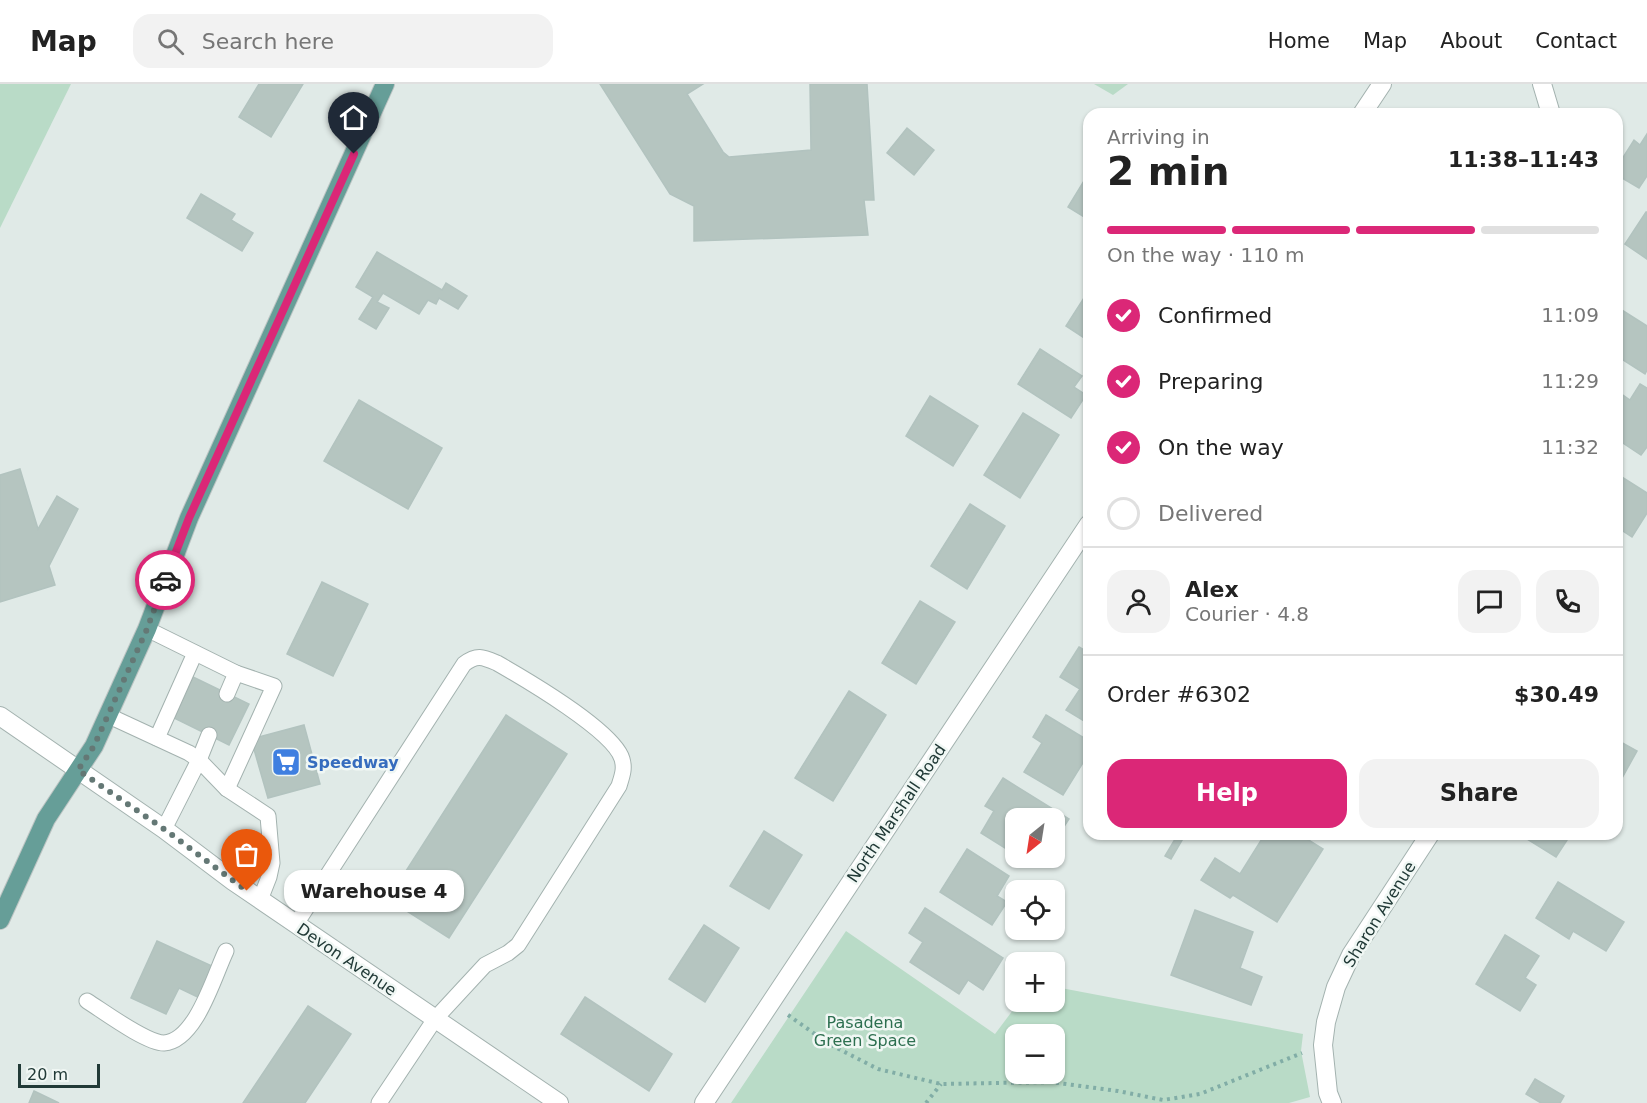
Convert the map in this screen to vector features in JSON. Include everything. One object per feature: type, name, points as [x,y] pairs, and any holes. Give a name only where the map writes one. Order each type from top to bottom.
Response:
[{"type":"main road","points":[[0,920],[46,819],[94,746],[147,629],[189,518],[380,86]]},
{"type":"street","points":[[1366,108],[1382,84]]},
{"type":"street","points":[[1542,84],[1549,108]]},
{"type":"street","name":"North Marshall Road","points":[[704,1103],[1083,533]]},
{"type":"street","name":"Devon Avenue","points":[[0,716],[164,829],[260,900],[560,1103]]},
{"type":"street","name":"Sharon Avenue","points":[[1332,1103],[1328,1093],[1323,1045],[1326,1022],[1336,987],[1351,955],[1426,840]]},
{"type":"lane","points":[[147,629],[236,673],[274,686],[227,789]]},
{"type":"lane","points":[[157,738],[195,653]]},
{"type":"lane","points":[[296,924],[464,664],[473,657],[497,663],[595,726],[612,741],[622,757],[624,770],[619,786],[518,945],[485,965],[435,1020],[379,1103]]},
{"type":"lane","points":[[227,694],[236,673]]},
{"type":"lane","points":[[107,715],[199,760],[227,789],[268,816],[272,863],[260,900]]},
{"type":"lane","points":[[164,829],[209,735]]},
{"type":"lane","points":[[87,1001],[141,1036],[162,1043],[178,1039],[193,1025],[226,951]]},
{"type":"path","points":[[770,1003],[828,1044],[878,1069],[941,1084],[1051,1082],[1163,1100],[1200,1094],[1323,1045]]},
{"type":"path","points":[[926,1103],[941,1084]]},
{"type":"green space","points":[[0,84],[71,84],[0,228]]},
{"type":"green space","points":[[1094,84],[1128,84],[1113,95]]},
{"type":"green space","name":"Pasadena Green Space","points":[[846,931],[995,1034],[1012,1012],[1065,1012],[1065,989],[1303,1034],[1301,1051],[1310,1097],[1289,1103],[731,1103]]},
{"type":"building","points":[[259,84],[303,84],[271,137],[239,117]]},
{"type":"building","points":[[600,84],[703,84],[687,94],[723,152],[729,157],[811,150],[810,84],[867,84],[874,200],[864,200],[868,235],[694,241],[694,206],[670,194]]},
{"type":"building","points":[[907,128],[934,150],[914,175],[887,153]]},
{"type":"building","points":[[1647,134],[1647,176],[1639,188],[1623,179],[1623,157],[1634,140],[1640,145]]},
{"type":"building","points":[[1083,183],[1083,216],[1068,207]]},
{"type":"building","points":[[201,194],[235,214],[231,220],[253,233],[242,251],[187,218]]},
{"type":"building","points":[[1647,212],[1647,259],[1625,244]]},
{"type":"building","points":[[377,252],[442,290],[446,283],[467,296],[458,309],[439,298],[436,304],[428,300],[419,314],[383,293],[377,302],[389,308],[376,329],[359,319],[373,297],[356,287]]},
{"type":"building","points":[[1083,299],[1083,337],[1066,326]]},
{"type":"building","points":[[1623,311],[1647,326],[1647,370],[1645,374],[1623,360]]},
{"type":"building","points":[[1040,349],[1082,376],[1074,387],[1083,393],[1083,400],[1071,418],[1018,384]]},
{"type":"building","points":[[1640,384],[1647,388],[1647,447],[1641,455],[1623,443],[1623,395],[1630,400]]},
{"type":"building","points":[[930,396],[978,426],[953,466],[906,436]]},
{"type":"building","points":[[359,400],[442,448],[408,509],[324,461]]},
{"type":"building","points":[[1023,413],[1059,435],[1020,498],[984,475]]},
{"type":"building","points":[[20,469],[38,529],[57,496],[78,509],[49,566],[55,585],[0,602],[0,475]]},
{"type":"building","points":[[1623,478],[1647,493],[1647,513],[1632,537],[1623,531]]},
{"type":"building","points":[[970,504],[1005,526],[967,589],[931,566]]},
{"type":"building","points":[[322,582],[368,604],[333,676],[287,654]]},
{"type":"building","points":[[920,601],[955,622],[916,684],[882,663]]},
{"type":"building","points":[[1079,647],[1083,649],[1083,720],[1066,710],[1080,689],[1060,677]]},
{"type":"building","points":[[193,677],[249,704],[229,745],[174,718]]},
{"type":"building","points":[[849,691],[886,715],[833,801],[795,778]]},
{"type":"building","points":[[506,715],[567,754],[449,938],[388,899]]},
{"type":"building","points":[[1046,715],[1083,737],[1083,763],[1063,795],[1024,772],[1042,743],[1033,737]]},
{"type":"building","name":"Speedway","points":[[304,725],[320,784],[268,798],[251,739]]},
{"type":"building","points":[[1623,743],[1637,751],[1623,776]]},
{"type":"building","points":[[1003,778],[1051,808],[1005,808],[1005,848],[981,833],[994,811],[985,806]]},
{"type":"building","points":[[764,831],[802,855],[769,909],[730,886]]},
{"type":"building","points":[[1174,840],[1182,840],[1171,859],[1165,856]]},
{"type":"building","points":[[1261,840],[1309,840],[1323,849],[1277,922],[1233,895],[1230,898],[1201,880],[1215,858],[1240,874]]},
{"type":"building","points":[[1529,840],[1567,840],[1556,857]]},
{"type":"building","points":[[967,849],[1009,876],[997,896],[1005,901],[1005,905],[992,925],[940,892]]},
{"type":"building","points":[[1558,882],[1624,922],[1606,951],[1573,931],[1569,939],[1536,918]]},
{"type":"building","points":[[925,908],[1003,958],[983,990],[968,980],[959,994],[910,962],[923,942],[909,933]]},
{"type":"building","points":[[1195,910],[1253,932],[1240,968],[1262,977],[1251,1005],[1171,975]]},
{"type":"building","points":[[704,925],[739,948],[705,1002],[669,979]]},
{"type":"building","points":[[1505,935],[1539,956],[1525,978],[1536,985],[1520,1011],[1476,984]]},
{"type":"building","points":[[157,941],[223,971],[208,1002],[179,988],[166,1014],[131,998]]},
{"type":"building","points":[[585,997],[672,1054],[649,1091],[561,1034]]},
{"type":"building","points":[[308,1006],[351,1034],[305,1103],[243,1103]]},
{"type":"building","points":[[1535,1079],[1564,1096],[1560,1103],[1541,1103],[1526,1094]]},
{"type":"building","points":[[34,1091],[59,1103],[29,1103]]},
{"type":"way so far","points":[[165,580],[147,629],[94,746],[78,770],[164,829],[247,891]]},
{"type":"place","name":"Speedway","points":[[286,762]]},
{"type":"place","name":"Warehouse 4","points":[[247,891]]},
{"type":"route","points":[[165,580],[189,518],[354,154]]}]
